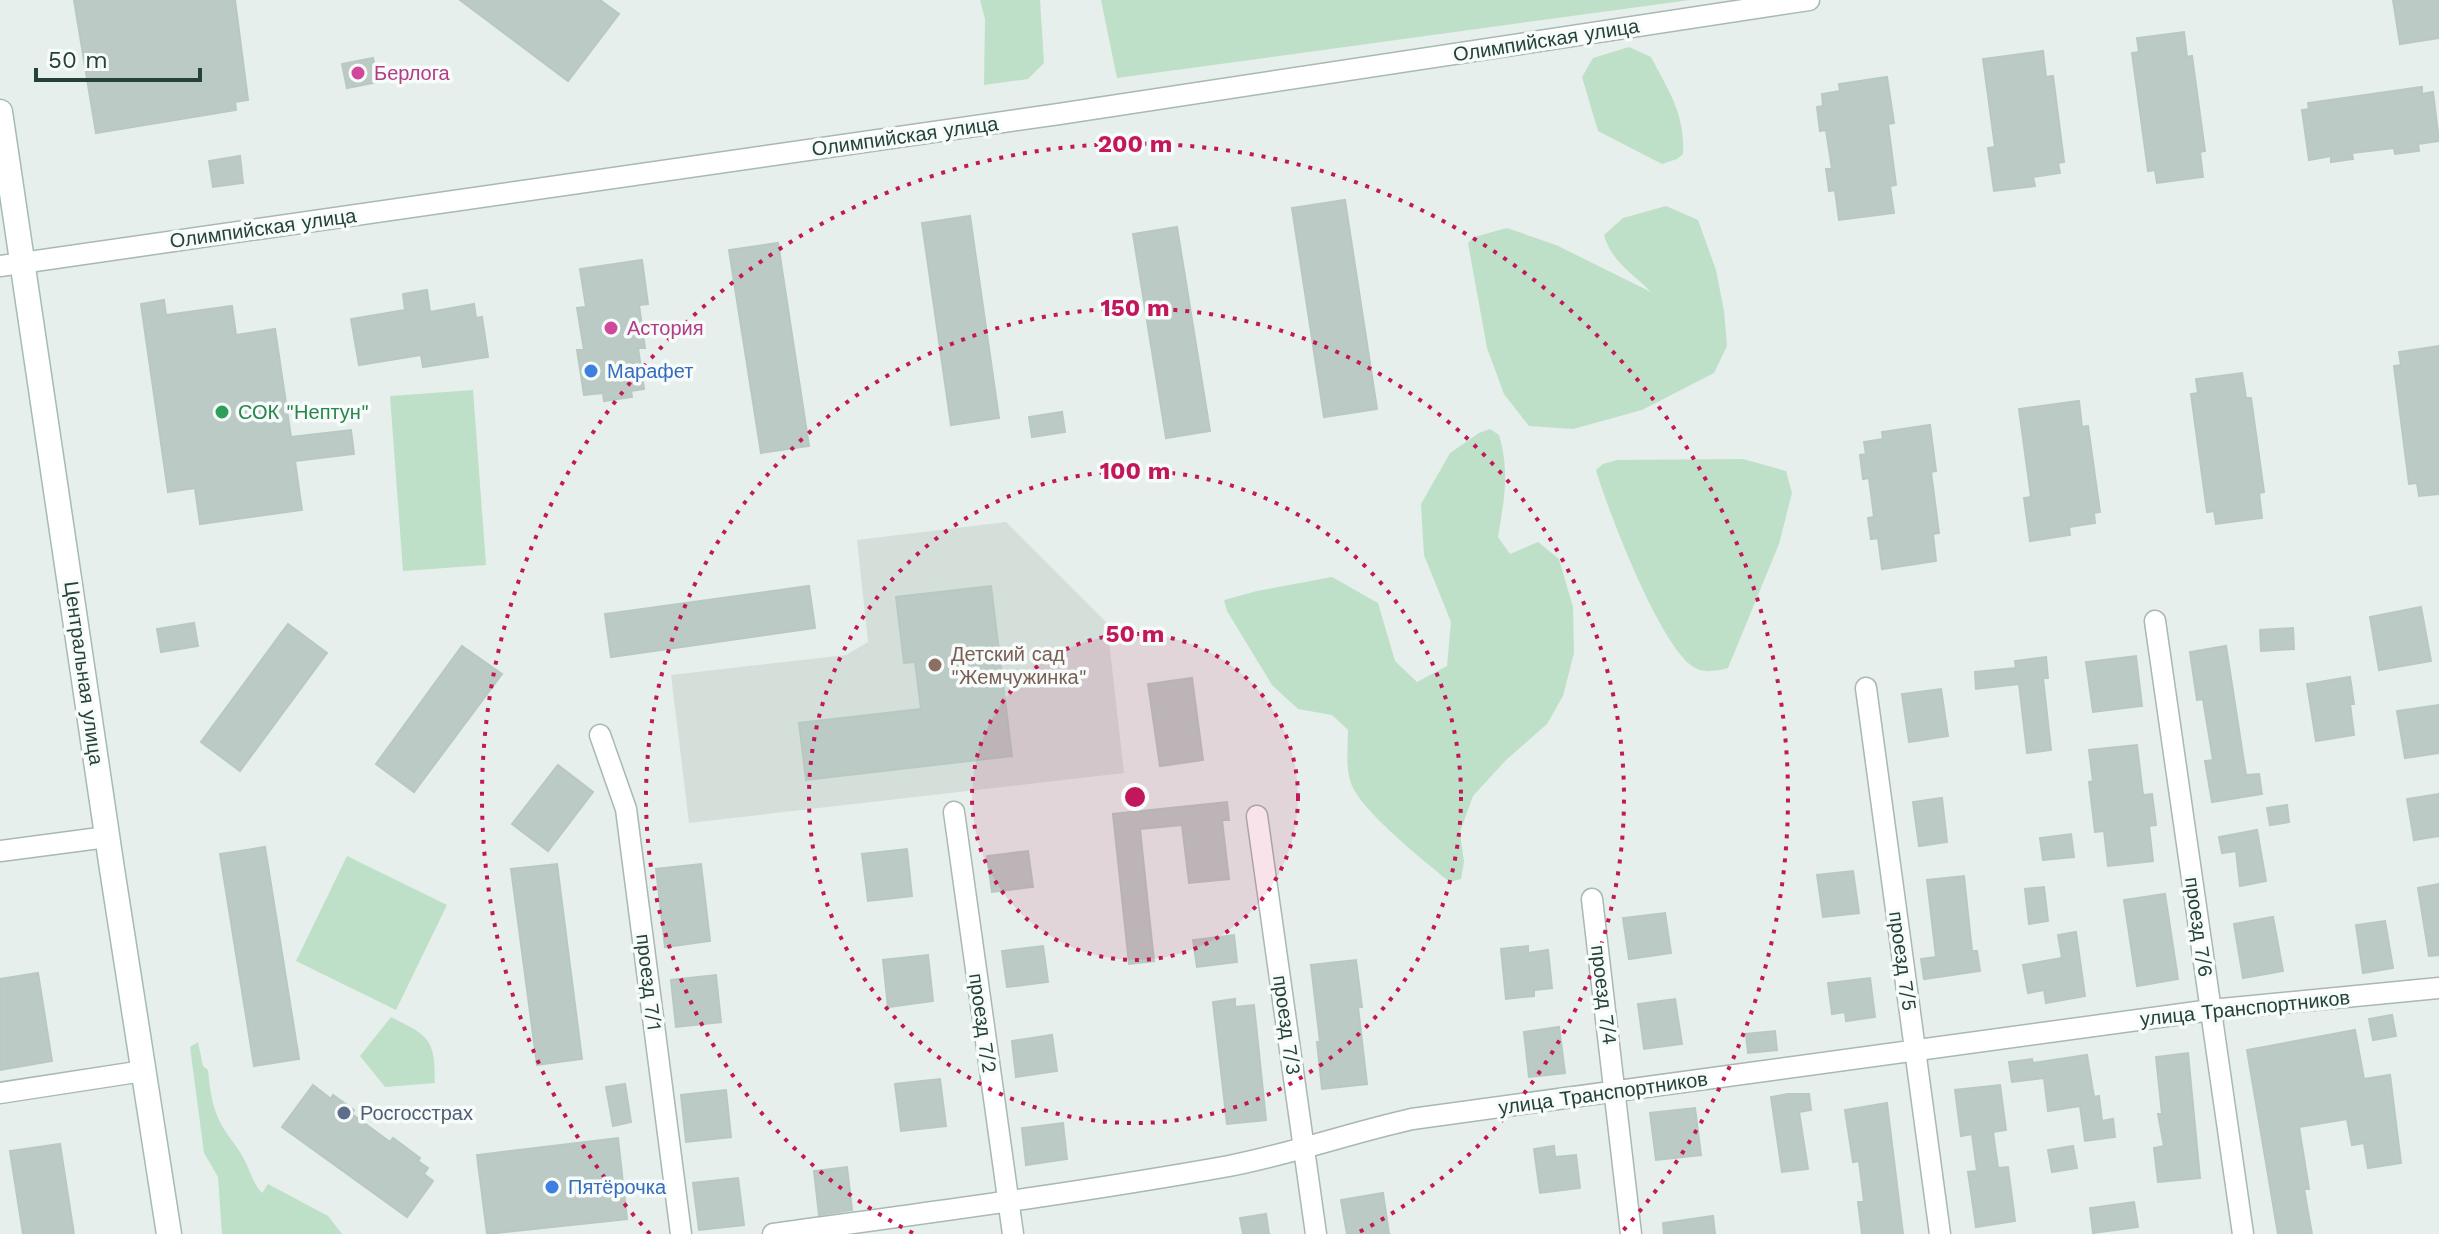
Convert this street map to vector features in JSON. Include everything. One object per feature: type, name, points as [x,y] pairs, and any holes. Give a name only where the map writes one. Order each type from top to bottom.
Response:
[{"type":"street","name":"Олимпийская улица","points":[[11,264],[1044,116],[1809,0]]},
{"type":"street","name":"Центральная улица","points":[[0,112],[11,264],[107,837],[169,1234]]},
{"type":"street","name":"проезд 7/6","points":[[2155,621],[2243,1234]]},
{"type":"street","name":"проезд 7/5","points":[[1866,688],[1940,1234]]},
{"type":"street","name":"проезд 7/1","points":[[600,735],[626,809],[681,1234]]},
{"type":"street","name":"проезд 7/2","points":[[954,812],[1013,1234]]},
{"type":"street","name":"проезд 7/3","points":[[1257,816],[1316,1234]]},
{"type":"street","points":[[0,851],[107,837]]},
{"type":"street","name":"проезд 7/4","points":[[1592,899],[1631,1234]]},
{"type":"street","name":"улица Транспортников","points":[[773,1234],[1008,1202],[1230,1165],[1304,1149],[1412,1119],[2211,1010],[2439,988]]},
{"type":"street","points":[[0,1093],[143,1071]]},
{"type":"shaded area","name":"Детский сад \"Жемчужинка\"","points":[[1006,522],[1107,623],[1124,773],[689,823],[671,675],[846,655],[868,642],[857,540]]},
{"type":"green space","points":[[980,0],[1040,0],[1044,63],[1028,79],[984,85],[985,19]]},
{"type":"green space","points":[[1101,0],[1690,0],[1117,78]]},
{"type":"green space","points":[[1629,47],[1651,57],[1674,103],[1683,139],[1683,154],[1677,159],[1662,164],[1598,131],[1582,77],[1593,58]]},
{"type":"green space","points":[[1666,206],[1698,220],[1716,270],[1727,346],[1714,373],[1642,410],[1573,429],[1529,426],[1504,394],[1487,348],[1468,243],[1474,237],[1507,228],[1556,245],[1651,292],[1618,261],[1604,235],[1623,218]]},
{"type":"green space","points":[[473,390],[486,565],[403,571],[390,396]]},
{"type":"green space","points":[[1490,429],[1499,435],[1505,474],[1498,537],[1510,554],[1538,542],[1559,559],[1573,607],[1574,653],[1563,696],[1547,724],[1506,760],[1473,796],[1460,832],[1464,862],[1461,879],[1450,882],[1369,810],[1352,786],[1348,773],[1348,730],[1332,715],[1298,709],[1272,685],[1227,611],[1224,600],[1332,577],[1378,603],[1395,661],[1417,682],[1447,666],[1451,622],[1424,555],[1421,504],[1450,453]]},
{"type":"green space","points":[[1743,459],[1786,471],[1792,493],[1779,544],[1728,668],[1705,671],[1692,666],[1679,653],[1650,605],[1611,515],[1596,470],[1603,464],[1617,460]]},
{"type":"green space","points":[[347,856],[447,905],[396,1010],[296,961]]},
{"type":"green space","points":[[391,1017],[427,1040],[433,1056],[435,1083],[385,1087],[360,1056]]},
{"type":"green space","points":[[198,1042],[219,1119],[262,1193],[268,1184],[328,1216],[342,1234],[222,1234],[218,1177],[204,1153],[190,1047]]},
{"type":"building","points":[[74,0],[235,0],[248,100],[235,102],[236,110],[96,133]]},
{"type":"building","points":[[460,0],[600,0],[619,14],[568,81]]},
{"type":"building","points":[[2393,0],[2439,0],[2439,38],[2400,44]]},
{"type":"building","points":[[2184,32],[2187,57],[2192,56],[2205,151],[2200,152],[2203,177],[2157,183],[2155,170],[2148,171],[2132,53],[2139,52],[2137,38]]},
{"type":"building","points":[[2043,51],[2046,77],[2053,76],[2064,162],[2058,163],[2060,173],[2033,177],[2035,186],[1994,191],[1988,148],[1995,147],[1983,59]]},
{"type":"building","points":[[373,58],[378,82],[347,88],[342,64]]},
{"type":"building","points":[[1887,77],[1894,123],[1888,124],[1896,185],[1890,186],[1894,213],[1839,220],[1835,190],[1829,191],[1826,169],[1832,169],[1826,130],[1820,131],[1817,107],[1823,106],[1822,94],[1840,91],[1839,84]]},
{"type":"building","points":[[2422,87],[2422,94],[2433,92],[2439,141],[2418,144],[2419,151],[2395,154],[2394,148],[2352,153],[2353,159],[2331,162],[2331,156],[2309,160],[2302,110],[2309,109],[2308,103]]},
{"type":"building","points":[[240,156],[243,183],[213,187],[209,161]]},
{"type":"building","points":[[1345,200],[1377,409],[1324,417],[1292,208]]},
{"type":"building","points":[[970,216],[999,418],[951,425],[922,223]]},
{"type":"building","points":[[1177,227],[1210,431],[1166,438],[1133,234]]},
{"type":"building","points":[[778,243],[809,446],[761,453],[729,250]]},
{"type":"building","name":"Астория","points":[[642,260],[648,304],[639,305],[645,348],[638,348],[644,389],[631,391],[632,397],[604,401],[603,393],[584,395],[577,350],[584,350],[577,308],[586,307],[580,269]]},
{"type":"building","points":[[427,290],[430,312],[474,304],[476,318],[482,317],[488,357],[423,367],[421,355],[359,365],[351,319],[405,310],[403,294]]},
{"type":"building","name":"СОК \"Нептун\"","points":[[164,300],[166,315],[232,306],[236,335],[275,329],[291,437],[351,430],[354,454],[295,461],[302,510],[200,524],[195,488],[168,492],[141,304]]},
{"type":"building","points":[[2439,346],[2439,494],[2419,496],[2417,483],[2409,484],[2394,366],[2401,365],[2399,352]]},
{"type":"building","points":[[2242,373],[2246,398],[2251,398],[2264,492],[2259,493],[2262,518],[2216,524],[2214,511],[2207,512],[2191,394],[2198,393],[2196,379]]},
{"type":"building","points":[[2079,401],[2082,427],[2088,426],[2100,512],[2094,513],[2095,523],[2069,527],[2070,535],[2030,541],[2024,498],[2031,497],[2019,409]]},
{"type":"building","points":[[1062,412],[1065,432],[1032,437],[1029,417]]},
{"type":"building","points":[[1930,425],[1936,471],[1931,472],[1939,533],[1933,534],[1936,561],[1882,569],[1878,538],[1871,539],[1868,518],[1874,517],[1869,478],[1863,479],[1860,455],[1866,454],[1864,442],[1883,439],[1882,432]]},
{"type":"building","points":[[809,586],[815,628],[611,657],[605,614]]},
{"type":"building","points":[[991,586],[1012,756],[806,780],[799,723],[921,709],[915,662],[904,663],[896,597]]},
{"type":"building","points":[[2421,607],[2431,661],[2379,670],[2370,617]]},
{"type":"building","points":[[194,623],[198,646],[161,652],[157,629]]},
{"type":"building","points":[[288,624],[327,653],[240,771],[201,742]]},
{"type":"building","points":[[2293,628],[2294,649],[2261,651],[2260,630]]},
{"type":"building","points":[[462,646],[502,674],[414,792],[376,764]]},
{"type":"building","points":[[2226,646],[2246,775],[2259,774],[2262,794],[2212,802],[2205,761],[2213,760],[2203,699],[2197,700],[2190,652]]},
{"type":"building","points":[[2136,656],[2142,706],[2093,712],[2086,662]]},
{"type":"building","points":[[2046,657],[2048,678],[2043,678],[2051,750],[2027,753],[2019,684],[1976,689],[1975,672],[2016,668],[2015,661]]},
{"type":"building","points":[[2350,677],[2354,735],[2316,741],[2307,684]]},
{"type":"building","points":[[1192,678],[1203,760],[1160,766],[1148,684]]},
{"type":"building","points":[[1941,689],[1948,736],[1909,742],[1902,694]]},
{"type":"building","points":[[2439,705],[2439,753],[2405,758],[2397,711]]},
{"type":"building","points":[[2137,745],[2143,795],[2152,794],[2156,825],[2149,826],[2153,861],[2108,866],[2104,831],[2095,832],[2089,750]]},
{"type":"building","points":[[558,765],[593,792],[548,851],[512,824]]},
{"type":"building","points":[[2439,794],[2439,836],[2414,840],[2407,799]]},
{"type":"building","points":[[1942,798],[1947,842],[1919,846],[1913,802]]},
{"type":"building","points":[[1227,802],[1229,820],[1222,820],[1229,879],[1189,883],[1182,825],[1140,829],[1154,961],[1129,964],[1113,814]]},
{"type":"building","points":[[2287,805],[2289,822],[2270,825],[2267,808]]},
{"type":"building","points":[[2257,830],[2266,881],[2240,886],[2236,851],[2222,853],[2219,837]]},
{"type":"building","points":[[2071,834],[2074,857],[2043,860],[2040,838]]},
{"type":"building","points":[[265,847],[299,1059],[254,1066],[220,854]]},
{"type":"building","points":[[907,849],[912,896],[868,901],[862,854]]},
{"type":"building","points":[[1028,851],[1033,887],[992,892],[987,856]]},
{"type":"building","points":[[557,864],[582,1059],[537,1065],[511,869]]},
{"type":"building","points":[[701,864],[710,941],[665,947],[656,869]]},
{"type":"building","points":[[1853,871],[1859,913],[1823,917],[1817,875]]},
{"type":"building","points":[[1964,876],[1972,951],[1977,951],[1980,971],[1924,979],[1921,959],[1936,957],[1927,880]]},
{"type":"building","points":[[2439,884],[2439,955],[2429,956],[2418,888]]},
{"type":"building","points":[[2044,887],[2048,921],[2029,924],[2025,889]]},
{"type":"building","points":[[2165,894],[2178,979],[2137,986],[2124,900]]},
{"type":"building","points":[[1665,913],[1671,953],[1629,959],[1623,918]]},
{"type":"building","points":[[2273,917],[2283,971],[2243,978],[2234,924]]},
{"type":"building","points":[[2385,921],[2393,968],[2363,973],[2356,925]]},
{"type":"building","points":[[2076,932],[2085,996],[2046,1003],[2044,990],[2028,993],[2023,965],[2062,958],[2058,935]]},
{"type":"building","points":[[1234,935],[1237,962],[1197,967],[1193,940]]},
{"type":"building","points":[[1043,946],[1048,982],[1007,987],[1002,951]]},
{"type":"building","points":[[1528,946],[1528,953],[1548,950],[1552,988],[1534,990],[1534,996],[1506,999],[1501,949]]},
{"type":"building","points":[[928,955],[933,1001],[888,1007],[883,960]]},
{"type":"building","points":[[1356,960],[1367,1084],[1322,1089],[1311,965]]},
{"type":"building","points":[[38,973],[52,1061],[0,1070],[0,979]]},
{"type":"building","points":[[716,975],[721,1022],[676,1027],[671,980]]},
{"type":"building","points":[[1870,978],[1875,1017],[1846,1021],[1845,1012],[1832,1014],[1828,983]]},
{"type":"building","points":[[1235,999],[1235,1007],[1254,1005],[1266,1120],[1227,1124],[1213,1002]]},
{"type":"building","points":[[1675,999],[1682,1044],[1644,1049],[1638,1004]]},
{"type":"building","points":[[2392,1015],[2396,1036],[2373,1040],[2369,1019]]},
{"type":"building","points":[[1559,1027],[1565,1073],[1529,1077],[1524,1032]]},
{"type":"building","points":[[2355,1030],[2364,1079],[2390,1075],[2401,1163],[2368,1168],[2364,1143],[2352,1145],[2347,1119],[2299,1127],[2309,1189],[2304,1189],[2312,1234],[2278,1234],[2247,1050]]},
{"type":"building","points":[[1775,1031],[1777,1050],[1748,1053],[1746,1034]]},
{"type":"building","points":[[1052,1035],[1057,1071],[1016,1077],[1012,1041]]},
{"type":"building","points":[[2188,1053],[2200,1178],[2158,1182],[2154,1148],[2164,1146],[2158,1114],[2162,1114],[2156,1057]]},
{"type":"building","points":[[2087,1055],[2094,1097],[2099,1096],[2102,1121],[2113,1119],[2115,1137],[2085,1141],[2080,1106],[2048,1111],[2044,1078],[2012,1082],[2009,1062],[2032,1059],[2033,1063]]},
{"type":"building","points":[[940,1079],[946,1126],[901,1131],[895,1084]]},
{"type":"building","points":[[625,1084],[631,1122],[613,1126],[606,1087]]},
{"type":"building","points":[[313,1085],[331,1099],[333,1095],[354,1110],[352,1114],[390,1142],[393,1138],[428,1168],[424,1174],[433,1181],[407,1217],[282,1127]]},
{"type":"building","points":[[2000,1085],[2006,1130],[1993,1132],[1998,1168],[2008,1167],[2015,1221],[1976,1227],[1968,1172],[1977,1171],[1972,1134],[1961,1136],[1955,1090]]},
{"type":"building","points":[[726,1090],[731,1137],[686,1142],[681,1095]]},
{"type":"building","points":[[1809,1094],[1811,1110],[1799,1112],[1808,1169],[1782,1172],[1771,1097]]},
{"type":"building","points":[[1887,1103],[1903,1234],[1862,1234],[1858,1202],[1864,1202],[1859,1161],[1853,1162],[1845,1110]]},
{"type":"building","points":[[1695,1108],[1701,1155],[1656,1160],[1650,1113]]},
{"type":"building","points":[[1063,1123],[1067,1159],[1026,1165],[1022,1128]]},
{"type":"building","name":"Пятёрочка","points":[[618,1138],[627,1219],[487,1234],[477,1155]]},
{"type":"building","points":[[60,1144],[74,1234],[23,1234],[10,1151]]},
{"type":"building","points":[[1554,1146],[1555,1157],[1576,1155],[1580,1188],[1540,1193],[1534,1149]]},
{"type":"building","points":[[2073,1146],[2077,1168],[2052,1172],[2048,1150]]},
{"type":"building","points":[[847,1167],[852,1210],[819,1215],[814,1171]]},
{"type":"building","points":[[738,1178],[744,1225],[699,1230],[693,1183]]},
{"type":"building","points":[[1383,1193],[1389,1234],[1347,1234],[1341,1200]]},
{"type":"building","points":[[2134,1202],[2138,1227],[2093,1233],[2090,1208]]},
{"type":"building","points":[[1266,1214],[1269,1234],[1243,1234],[1240,1218]]},
{"type":"building","points":[[1713,1216],[1715,1234],[1664,1234],[1663,1223]]},
{"type":"place","name":"Берлога","points":[[358,73]]},
{"type":"place","name":"Астория","points":[[611,328]]},
{"type":"place","name":"Марафет","points":[[591,371]]},
{"type":"place","name":"СОК \"Нептун\"","points":[[222,412]]},
{"type":"place","name":"Детский сад \"Жемчужинка\"","points":[[935,665]]},
{"type":"place","name":"Росгосстрах","points":[[344,1113]]},
{"type":"place","name":"Пятёрочка","points":[[552,1187]]}]
